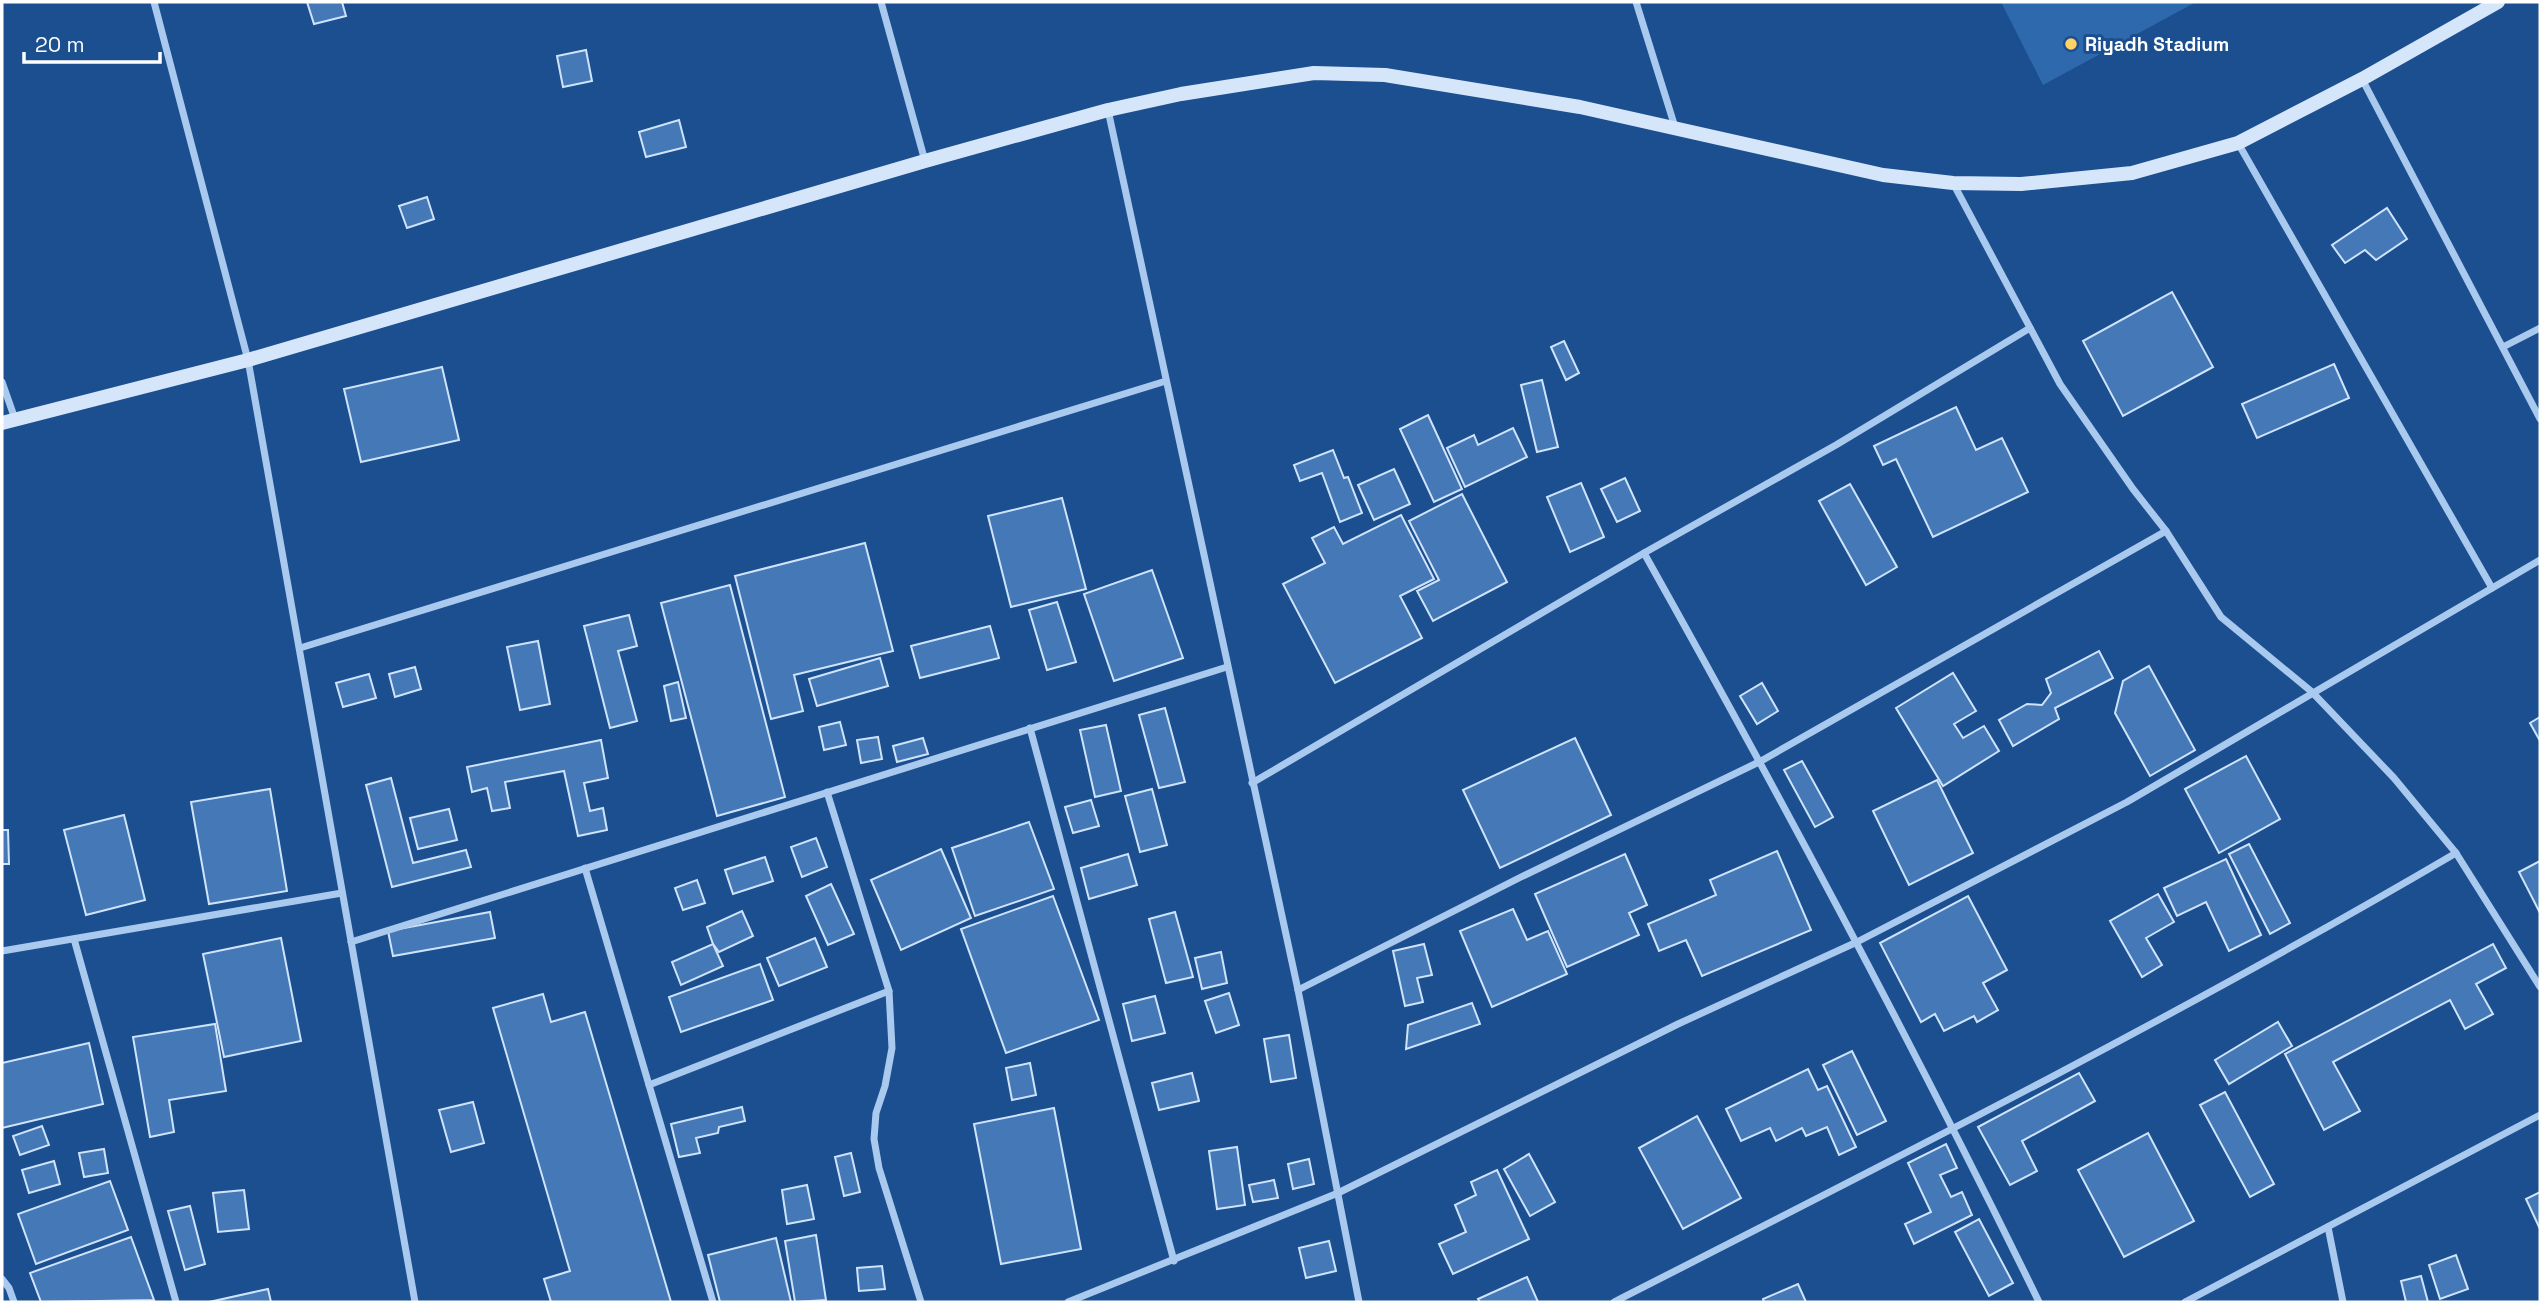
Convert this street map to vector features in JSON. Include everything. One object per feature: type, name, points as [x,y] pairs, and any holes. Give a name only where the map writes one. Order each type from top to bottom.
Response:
[{"type":"street","points":[[154,2],[248,360],[415,1302]]},
{"type":"street","points":[[881,2],[925,161]]},
{"type":"street","points":[[1636,2],[1675,128]]},
{"type":"street","points":[[2,382],[9,421],[248,360],[925,161],[1108,110],[1181,93],[1314,73],[1385,75],[1580,107],[1883,175],[1952,183],[2021,184],[2132,173],[2238,143],[2362,79],[2498,2]]},
{"type":"street","points":[[2362,79],[2540,419]]},
{"type":"street","points":[[1108,110],[1298,990],[1359,1302]]},
{"type":"street","points":[[2238,143],[2492,588]]},
{"type":"street","points":[[1952,183],[2060,384],[2133,489],[2166,531],[2221,617],[2312,692],[2394,778],[2456,853],[2540,987]]},
{"type":"street","points":[[1252,783],[1643,553],[1836,445],[2030,328]]},
{"type":"street","points":[[2503,347],[2540,328]]},
{"type":"street","points":[[300,648],[1166,381]]},
{"type":"street","points":[[1298,990],[1521,877],[1761,761],[2166,531]]},
{"type":"street","points":[[1643,553],[1761,761],[1857,942],[2039,1302]]},
{"type":"street","points":[[1068,1302],[1338,1193],[1678,1024],[1857,942],[2127,802],[2540,560]]},
{"type":"street","points":[[351,942],[1227,667]]},
{"type":"street","points":[[1030,728],[1174,1261]]},
{"type":"street","points":[[828,792],[889,991],[892,1048],[885,1086],[876,1113],[874,1139],[879,1168],[921,1302]]},
{"type":"street","points":[[1614,1302],[1952,1129],[2332,925],[2456,853]]},
{"type":"street","points":[[585,868],[713,1302]]},
{"type":"street","points":[[2,951],[342,893]]},
{"type":"street","points":[[74,939],[176,1302]]},
{"type":"street","points":[[649,1085],[889,991]]},
{"type":"street","points":[[2185,1302],[2540,1115]]},
{"type":"street","points":[[2328,1227],[2343,1302]]},
{"type":"street","points":[[2,1279],[14,1302]]},
{"type":"shaded area","name":"Riyadh Stadium","points":[[2001,2],[2196,2],[2043,85]]},
{"type":"building","points":[[307,2],[342,2],[346,16],[314,24]]},
{"type":"building","points":[[586,50],[592,81],[563,87],[557,56]]},
{"type":"building","points":[[679,120],[686,147],[646,157],[639,132]]},
{"type":"building","points":[[427,197],[434,219],[407,228],[399,206]]},
{"type":"building","points":[[2387,208],[2407,239],[2376,260],[2365,250],[2345,263],[2332,245]]},
{"type":"building","points":[[2172,292],[2213,367],[2123,416],[2083,341]]},
{"type":"building","points":[[1564,341],[1579,373],[1566,380],[1551,347]]},
{"type":"building","points":[[2334,364],[2349,398],[2257,438],[2242,404]]},
{"type":"building","points":[[442,367],[459,440],[361,462],[344,389]]},
{"type":"building","points":[[1542,380],[1558,447],[1537,452],[1521,385]]},
{"type":"building","points":[[1956,407],[1976,450],[2002,438],[2028,492],[1933,537],[1896,459],[1883,465],[1874,446]]},
{"type":"building","points":[[1428,415],[1462,489],[1434,502],[1400,429]]},
{"type":"building","points":[[1513,428],[1527,457],[1465,487],[1447,448],[1474,435],[1478,445]]},
{"type":"building","points":[[1333,450],[1344,478],[1348,477],[1362,513],[1340,522],[1322,473],[1300,481],[1294,465]]},
{"type":"building","points":[[1394,469],[1410,504],[1374,520],[1358,485]]},
{"type":"building","points":[[1625,478],[1640,511],[1617,522],[1601,489]]},
{"type":"building","points":[[1581,483],[1604,537],[1570,552],[1547,497]]},
{"type":"building","points":[[1850,484],[1897,567],[1866,585],[1819,501]]},
{"type":"building","points":[[1462,494],[1507,582],[1433,621],[1417,591],[1439,580],[1409,521]]},
{"type":"building","points":[[1062,498],[1086,589],[1011,607],[988,516]]},
{"type":"building","points":[[1401,515],[1434,579],[1400,596],[1422,638],[1335,683],[1283,584],[1325,563],[1312,538],[1334,527],[1343,544]]},
{"type":"building","points":[[865,543],[893,651],[794,675],[803,711],[771,719],[735,576]]},
{"type":"building","points":[[1152,570],[1183,658],[1114,681],[1084,594]]},
{"type":"building","points":[[730,585],[785,797],[717,816],[661,603]]},
{"type":"building","points":[[1057,602],[1076,662],[1047,670],[1029,610]]},
{"type":"building","points":[[629,615],[637,646],[618,651],[637,721],[610,728],[584,626]]},
{"type":"building","points":[[990,626],[999,658],[920,678],[911,646]]},
{"type":"building","points":[[538,641],[550,704],[520,710],[507,647]]},
{"type":"building","points":[[2099,651],[2113,678],[2055,708],[2059,719],[2013,746],[1999,720],[2027,704],[2042,705],[2051,693],[2046,679]]},
{"type":"building","points":[[880,658],[888,686],[817,706],[809,679]]},
{"type":"building","points":[[2149,666],[2195,750],[2150,776],[2115,713],[2123,681]]},
{"type":"building","points":[[415,667],[421,689],[395,697],[389,674]]},
{"type":"building","points":[[1953,673],[1976,711],[1954,724],[1963,738],[1984,726],[1999,751],[1943,786],[1896,708]]},
{"type":"building","points":[[369,674],[376,698],[343,707],[336,683]]},
{"type":"building","points":[[678,682],[686,718],[671,721],[664,686]]},
{"type":"building","points":[[1762,683],[1778,711],[1757,724],[1740,696]]},
{"type":"building","points":[[1165,708],[1185,782],[1159,788],[1139,715]]},
{"type":"building","points":[[2540,717],[2540,741],[2530,723]]},
{"type":"building","points":[[840,722],[846,745],[824,750],[819,727]]},
{"type":"building","points":[[1106,725],[1121,791],[1095,797],[1080,730]]},
{"type":"building","points":[[878,737],[882,759],[861,763],[857,740]]},
{"type":"building","points":[[923,738],[928,754],[897,762],[893,746]]},
{"type":"building","points":[[1575,738],[1611,815],[1500,868],[1463,790]]},
{"type":"building","points":[[601,740],[608,778],[584,783],[590,811],[603,808],[607,830],[578,836],[564,771],[505,782],[510,808],[492,811],[487,788],[472,792],[467,767]]},
{"type":"building","points":[[2246,756],[2280,819],[2219,853],[2185,789]]},
{"type":"building","points":[[1802,761],[1833,817],[1815,827],[1784,770]]},
{"type":"building","points":[[391,778],[413,863],[466,850],[471,867],[392,887],[366,785]]},
{"type":"building","points":[[1937,780],[1973,853],[1909,885],[1873,811]]},
{"type":"building","points":[[270,789],[287,891],[209,904],[191,802]]},
{"type":"building","points":[[1152,789],[1167,845],[1140,852],[1125,796]]},
{"type":"building","points":[[1091,800],[1099,826],[1073,833],[1065,807]]},
{"type":"building","points":[[449,809],[457,840],[418,849],[410,818]]},
{"type":"building","points":[[124,815],[145,900],[86,915],[64,830]]},
{"type":"building","points":[[1029,822],[1054,889],[975,916],[952,848]]},
{"type":"building","points":[[2,830],[8,830],[9,864],[2,864]]},
{"type":"building","points":[[816,838],[827,867],[802,877],[791,847]]},
{"type":"building","points":[[2249,844],[2290,923],[2270,934],[2229,854]]},
{"type":"building","points":[[941,849],[971,918],[901,950],[871,880]]},
{"type":"building","points":[[1777,851],[1811,930],[1702,976],[1686,940],[1659,951],[1648,924],[1716,895],[1710,880]]},
{"type":"building","points":[[1128,854],[1137,885],[1089,899],[1081,868]]},
{"type":"building","points":[[1625,854],[1647,905],[1629,913],[1639,935],[1567,967],[1535,894]]},
{"type":"building","points":[[765,857],[773,881],[733,894],[725,870]]},
{"type":"building","points":[[2226,859],[2261,935],[2229,951],[2206,902],[2177,916],[2164,888]]},
{"type":"building","points":[[2540,861],[2540,913],[2519,872]]},
{"type":"building","points":[[697,880],[705,903],[683,910],[675,888]]},
{"type":"building","points":[[831,884],[854,934],[828,945],[806,896]]},
{"type":"building","points":[[2158,894],[2174,922],[2146,938],[2162,965],[2142,977],[2110,921]]},
{"type":"building","points":[[1053,896],[1099,1020],[1006,1053],[961,929]]},
{"type":"building","points":[[1968,896],[2007,970],[1983,983],[1998,1010],[1977,1022],[1974,1016],[1944,1031],[1935,1014],[1921,1022],[1880,943]]},
{"type":"building","points":[[1513,909],[1527,940],[1548,931],[1567,974],[1492,1007],[1460,931]]},
{"type":"building","points":[[742,911],[753,936],[719,952],[707,927]]},
{"type":"building","points":[[490,912],[495,938],[393,956],[388,931]]},
{"type":"building","points":[[1175,912],[1193,977],[1166,983],[1149,919]]},
{"type":"building","points":[[281,938],[301,1041],[224,1057],[203,954]]},
{"type":"building","points":[[815,938],[827,967],[779,986],[767,958]]},
{"type":"building","points":[[713,944],[723,966],[681,985],[672,962]]},
{"type":"building","points":[[1424,944],[1432,975],[1417,978],[1423,1002],[1405,1006],[1393,951]]},
{"type":"building","points":[[2493,944],[2506,968],[2476,984],[2493,1014],[2465,1029],[2450,1000],[2333,1062],[2360,1111],[2324,1130],[2285,1054]]},
{"type":"building","points":[[1221,952],[1227,983],[1202,989],[1195,958]]},
{"type":"building","points":[[760,964],[773,1000],[681,1032],[669,997]]},
{"type":"building","points":[[1229,993],[1239,1025],[1216,1033],[1205,1001]]},
{"type":"building","points":[[543,994],[551,1022],[585,1012],[671,1302],[551,1302],[544,1279],[570,1271],[493,1008]]},
{"type":"building","points":[[1155,996],[1165,1033],[1132,1041],[1123,1004]]},
{"type":"building","points":[[1472,1003],[1480,1024],[1406,1049],[1408,1025]]},
{"type":"building","points":[[2278,1022],[2292,1046],[2229,1084],[2215,1060]]},
{"type":"building","points":[[215,1024],[226,1091],[169,1100],[174,1132],[150,1137],[133,1037]]},
{"type":"building","points":[[1289,1035],[1296,1078],[1271,1082],[1264,1039]]},
{"type":"building","points":[[89,1043],[103,1104],[2,1128],[2,1063]]},
{"type":"building","points":[[1852,1051],[1886,1121],[1857,1135],[1823,1065]]},
{"type":"building","points":[[1030,1063],[1036,1095],[1012,1100],[1006,1068]]},
{"type":"building","points":[[1808,1069],[1818,1090],[1827,1086],[1856,1147],[1839,1155],[1827,1127],[1806,1136],[1802,1128],[1776,1141],[1770,1128],[1741,1141],[1726,1109]]},
{"type":"building","points":[[1192,1073],[1199,1101],[1159,1110],[1152,1083]]},
{"type":"building","points":[[2079,1073],[2095,1101],[2022,1141],[2037,1171],[2010,1185],[1978,1127]]},
{"type":"building","points":[[2225,1092],[2274,1184],[2250,1197],[2200,1105]]},
{"type":"building","points":[[473,1102],[484,1143],[451,1152],[439,1110]]},
{"type":"building","points":[[742,1107],[745,1121],[719,1127],[718,1133],[696,1138],[700,1153],[679,1157],[671,1124]]},
{"type":"building","points":[[1054,1108],[1081,1249],[1001,1264],[974,1124]]},
{"type":"building","points":[[1697,1116],[1741,1198],[1683,1229],[1639,1148]]},
{"type":"building","points":[[42,1126],[49,1145],[20,1155],[13,1136]]},
{"type":"building","points":[[2148,1133],[2194,1221],[2124,1257],[2078,1170]]},
{"type":"building","points":[[1946,1144],[1957,1168],[1940,1175],[1951,1197],[1962,1192],[1972,1215],[1914,1244],[1905,1224],[1931,1212],[1908,1163]]},
{"type":"building","points":[[1237,1147],[1245,1205],[1217,1209],[1209,1151]]},
{"type":"building","points":[[104,1149],[108,1173],[84,1177],[79,1153]]},
{"type":"building","points":[[851,1153],[860,1192],[844,1196],[835,1157]]},
{"type":"building","points":[[1529,1154],[1555,1202],[1530,1216],[1504,1169]]},
{"type":"building","points":[[1309,1159],[1314,1184],[1293,1189],[1288,1164]]},
{"type":"building","points":[[54,1161],[60,1184],[29,1193],[22,1170]]},
{"type":"building","points":[[1497,1170],[1529,1239],[1453,1274],[1439,1244],[1466,1232],[1455,1205],[1476,1195],[1471,1182]]},
{"type":"building","points":[[1274,1180],[1278,1198],[1253,1202],[1249,1185]]},
{"type":"building","points":[[110,1181],[128,1230],[36,1264],[18,1214]]},
{"type":"building","points":[[807,1185],[814,1219],[787,1224],[782,1190]]},
{"type":"building","points":[[244,1190],[249,1229],[218,1232],[213,1193]]},
{"type":"building","points":[[2540,1192],[2540,1229],[2526,1199]]},
{"type":"building","points":[[190,1206],[205,1264],[185,1270],[168,1211]]},
{"type":"building","points":[[1979,1219],[2013,1283],[1989,1296],[1955,1232]]},
{"type":"building","points":[[816,1235],[826,1300],[795,1302],[785,1241]]},
{"type":"building","points":[[131,1237],[154,1300],[41,1302],[30,1273]]},
{"type":"building","points":[[776,1238],[791,1302],[720,1302],[708,1255]]},
{"type":"building","points":[[1329,1241],[1336,1271],[1306,1278],[1299,1248]]},
{"type":"building","points":[[2456,1255],[2468,1289],[2440,1299],[2429,1265]]},
{"type":"building","points":[[882,1266],[885,1289],[859,1291],[857,1268]]},
{"type":"building","points":[[2421,1276],[2428,1302],[2406,1302],[2401,1281]]},
{"type":"building","points":[[1527,1277],[1538,1302],[1480,1302],[1478,1299]]},
{"type":"building","points":[[1798,1284],[1806,1302],[1764,1302],[1763,1299]]},
{"type":"building","points":[[268,1289],[271,1302],[209,1302]]},
{"type":"place","name":"Riyadh Stadium","points":[[2071,44]]}]
